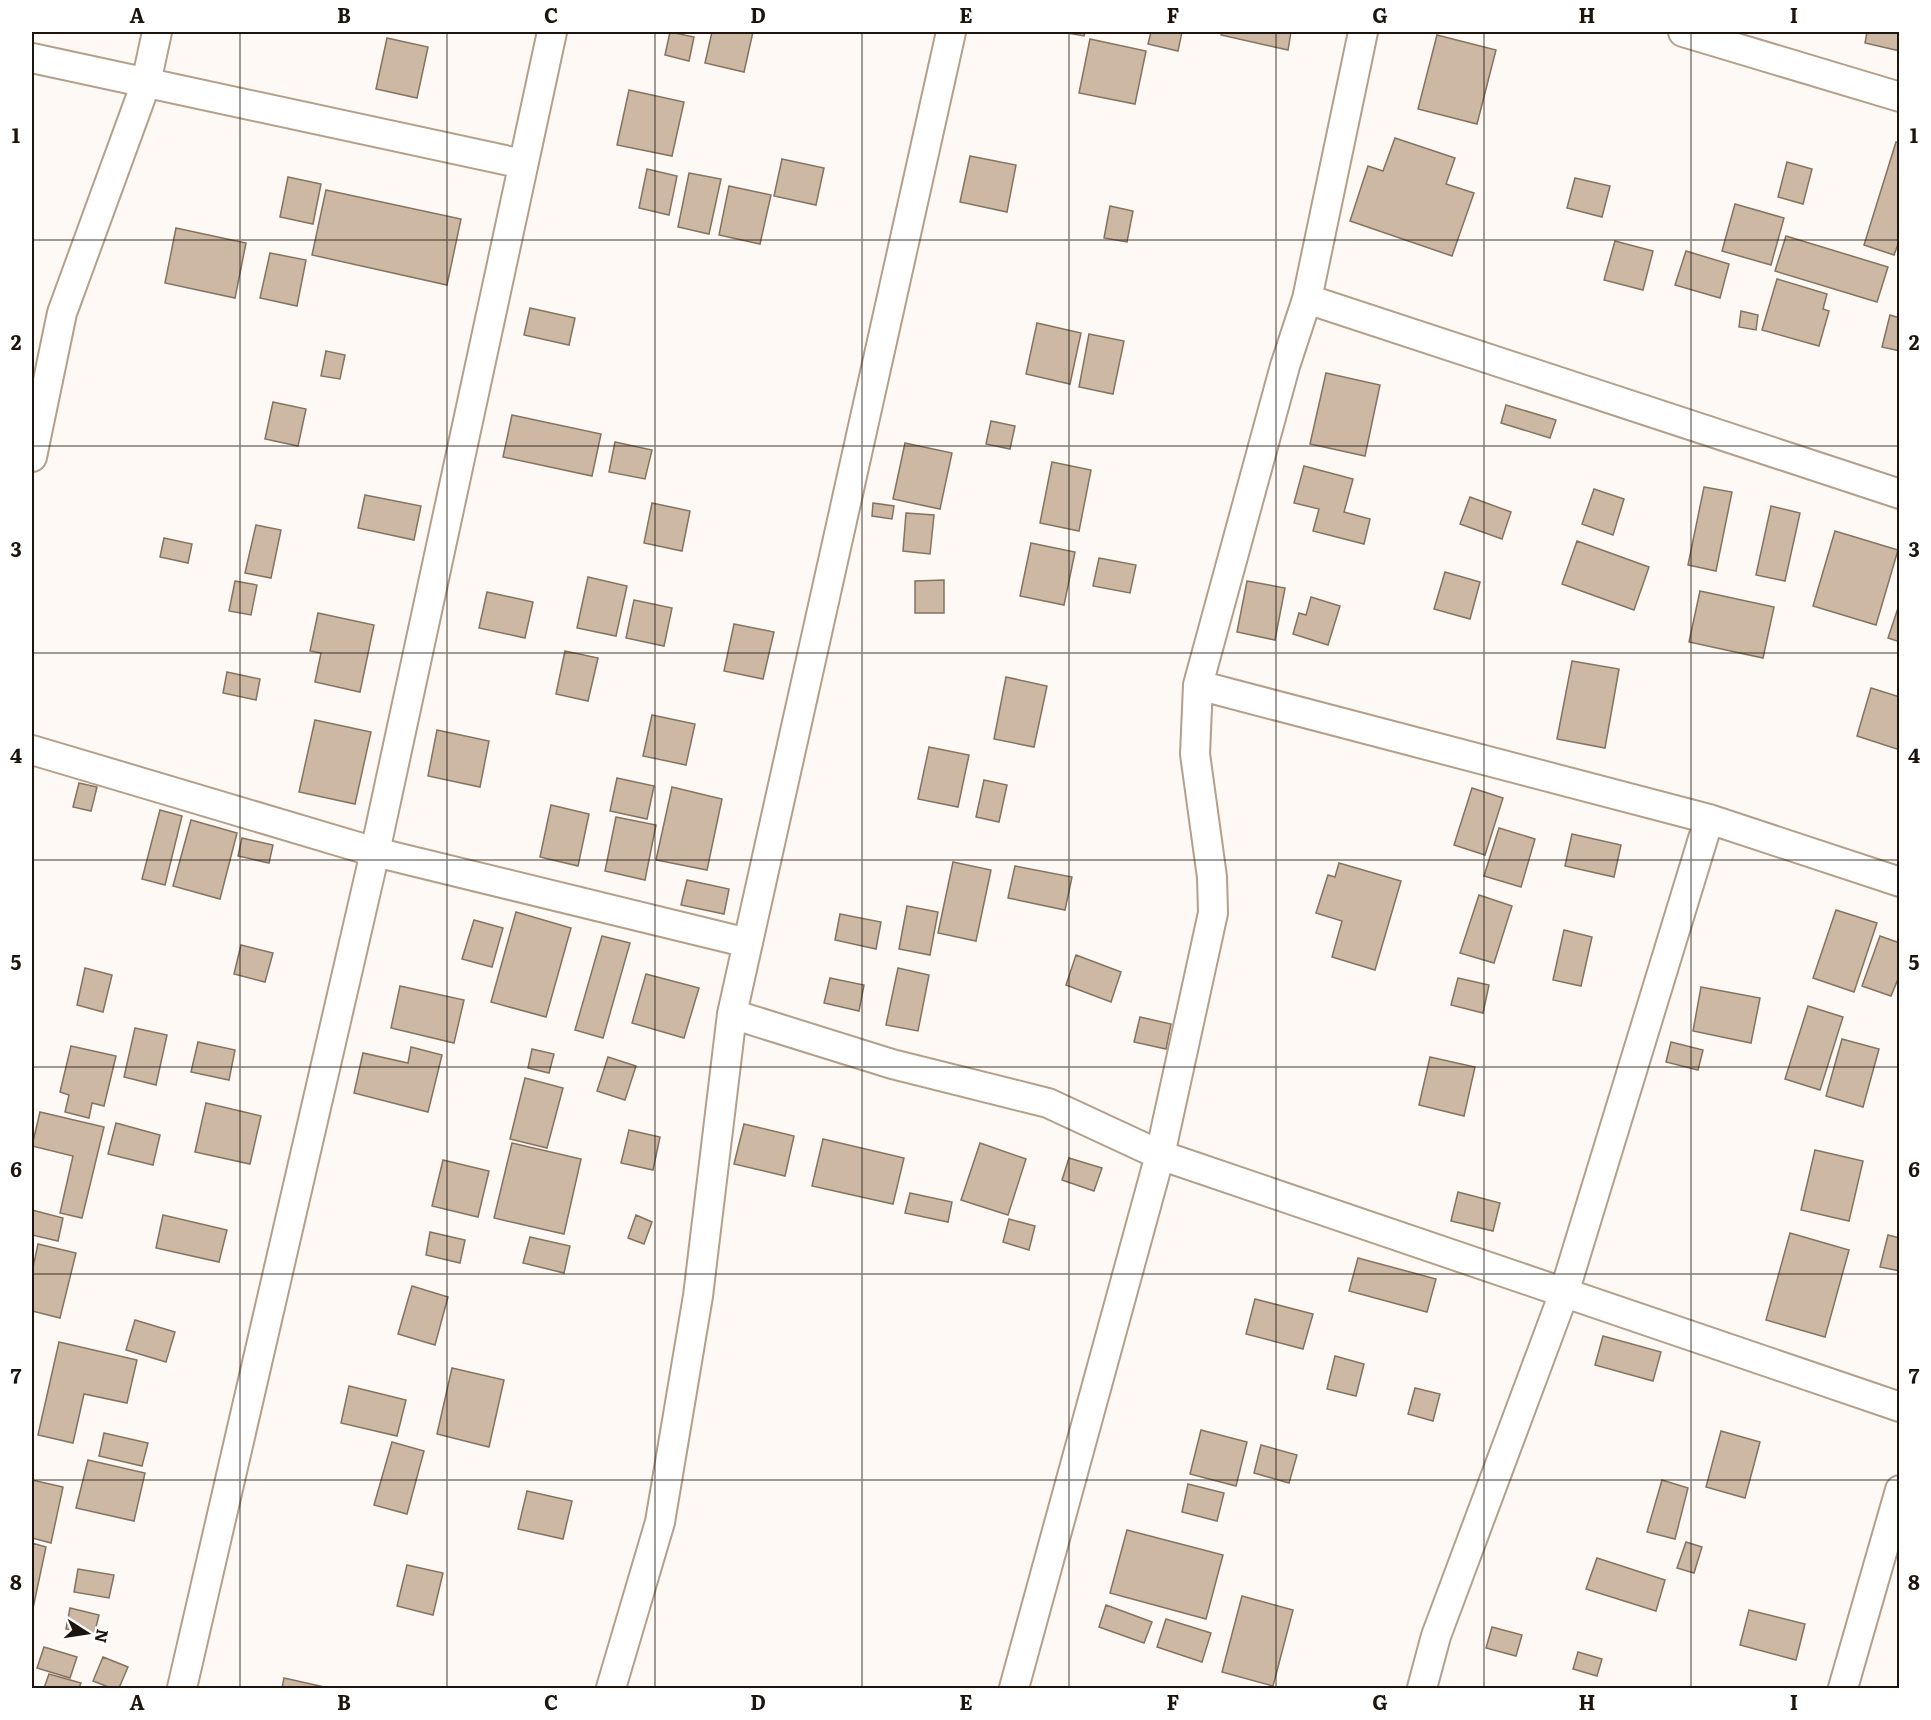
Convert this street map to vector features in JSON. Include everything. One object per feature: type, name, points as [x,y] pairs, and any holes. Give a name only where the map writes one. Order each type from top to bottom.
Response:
[{"type":"street","points":[[32,458],[62,313],[146,83],[157,32]]},
{"type":"street","points":[[182,1689],[375,852],[552,32]]},
{"type":"street","points":[[611,1689],[660,1522],[698,1296],[732,1014],[951,32]]},
{"type":"street","points":[[1014,1689],[1160,1155],[1213,913],[1212,877],[1195,754],[1198,685],[1285,366],[1307,299],[1363,32]]},
{"type":"street","points":[[1683,32],[1899,97]]},
{"type":"street","points":[[32,58],[523,164]]},
{"type":"street","points":[[1307,299],[1899,494]]},
{"type":"street","points":[[1198,685],[1708,819],[1899,882]]},
{"type":"street","points":[[32,750],[375,852],[748,943]]},
{"type":"street","points":[[1422,1689],[1436,1636],[1564,1293],[1708,819]]},
{"type":"street","points":[[732,1014],[892,1064],[1048,1103],[1160,1155],[1899,1407]]},
{"type":"street","points":[[1843,1689],[1899,1490]]},
{"type":"building","points":[[670,32],[694,37],[689,61],[665,55]]},
{"type":"building","points":[[712,32],[753,32],[744,72],[705,63]]},
{"type":"building","points":[[1062,32],[1085,32],[1084,36]]},
{"type":"building","points":[[1151,32],[1182,32],[1178,51],[1148,44]]},
{"type":"building","points":[[1222,32],[1291,32],[1288,50],[1221,35]]},
{"type":"building","points":[[1867,32],[1900,32],[1900,51],[1865,43]]},
{"type":"building","points":[[1437,35],[1496,50],[1477,124],[1418,109]]},
{"type":"building","points":[[387,38],[428,47],[417,98],[376,89]]},
{"type":"building","points":[[1090,39],[1146,51],[1135,104],[1079,93]]},
{"type":"building","points":[[629,90],[684,102],[672,156],[617,145]]},
{"type":"building","points":[[1395,138],[1455,158],[1446,184],[1474,193],[1452,256],[1350,221],[1368,166],[1383,171]]},
{"type":"building","points":[[1896,142],[1900,143],[1900,239],[1894,255],[1864,245]]},
{"type":"building","points":[[970,156],[1016,165],[1007,212],[960,202]]},
{"type":"building","points":[[782,159],[824,168],[816,205],[774,196]]},
{"type":"building","points":[[1787,162],[1812,169],[1803,204],[1778,197]]},
{"type":"building","points":[[647,169],[677,176],[669,215],[639,208]]},
{"type":"building","points":[[689,173],[721,179],[709,234],[678,227]]},
{"type":"building","points":[[288,177],[321,184],[313,224],[280,217]]},
{"type":"building","points":[[1575,178],[1610,186],[1602,217],[1567,208]]},
{"type":"building","points":[[729,186],[771,195],[760,244],[719,235]]},
{"type":"building","points":[[326,190],[461,219],[447,285],[312,255]]},
{"type":"building","points":[[1735,204],[1784,218],[1771,265],[1722,251]]},
{"type":"building","points":[[1110,206],[1133,211],[1127,242],[1104,238]]},
{"type":"building","points":[[176,228],[246,243],[235,298],[165,283]]},
{"type":"building","points":[[1786,236],[1888,267],[1877,302],[1775,271]]},
{"type":"building","points":[[1615,241],[1653,251],[1643,290],[1604,280]]},
{"type":"building","points":[[1686,251],[1729,264],[1720,298],[1675,285]]},
{"type":"building","points":[[270,253],[306,260],[297,306],[260,298]]},
{"type":"building","points":[[1777,279],[1827,294],[1823,309],[1829,311],[1819,346],[1762,330]]},
{"type":"building","points":[[530,308],[575,318],[569,345],[524,335]]},
{"type":"building","points":[[1741,311],[1758,315],[1756,330],[1739,327]]},
{"type":"building","points":[[1890,315],[1900,318],[1900,351],[1882,347]]},
{"type":"building","points":[[1037,323],[1081,333],[1070,384],[1026,374]]},
{"type":"building","points":[[1089,334],[1124,341],[1113,394],[1079,387]]},
{"type":"building","points":[[326,351],[345,355],[340,379],[321,376]]},
{"type":"building","points":[[1326,373],[1380,385],[1365,456],[1310,444]]},
{"type":"building","points":[[273,402],[306,409],[298,446],[265,439]]},
{"type":"building","points":[[1506,405],[1556,420],[1550,438],[1501,423]]},
{"type":"building","points":[[512,415],[601,434],[592,476],[503,457]]},
{"type":"building","points":[[991,421],[1015,426],[1010,449],[986,444]]},
{"type":"building","points":[[615,442],[652,450],[645,479],[609,472]]},
{"type":"building","points":[[905,443],[952,453],[940,509],[893,499]]},
{"type":"building","points":[[1052,462],[1091,470],[1079,531],[1040,523]]},
{"type":"building","points":[[1304,466],[1353,479],[1344,512],[1370,519],[1364,544],[1313,531],[1319,509],[1294,503]]},
{"type":"building","points":[[1704,487],[1732,492],[1716,571],[1688,565]]},
{"type":"building","points":[[1594,489],[1624,499],[1613,535],[1582,524]]},
{"type":"building","points":[[365,495],[421,506],[414,540],[358,528]]},
{"type":"building","points":[[1470,497],[1511,512],[1502,539],[1460,524]]},
{"type":"building","points":[[652,503],[690,511],[682,551],[644,543]]},
{"type":"building","points":[[873,503],[894,506],[892,519],[872,516]]},
{"type":"building","points":[[1771,506],[1800,513],[1785,581],[1756,575]]},
{"type":"building","points":[[906,513],[934,515],[930,554],[903,551]]},
{"type":"building","points":[[256,525],[281,530],[271,578],[245,573]]},
{"type":"building","points":[[1835,531],[1898,550],[1876,625],[1813,606]]},
{"type":"building","points":[[164,538],[192,544],[188,563],[160,557]]},
{"type":"building","points":[[1577,541],[1649,567],[1634,610],[1562,584]]},
{"type":"building","points":[[1031,543],[1075,552],[1064,605],[1020,596]]},
{"type":"building","points":[[1099,558],[1136,565],[1130,593],[1093,586]]},
{"type":"building","points":[[1445,572],[1480,582],[1470,619],[1434,609]]},
{"type":"building","points":[[588,577],[627,586],[616,636],[577,628]]},
{"type":"building","points":[[944,580],[944,613],[915,613],[915,581]]},
{"type":"building","points":[[235,581],[257,585],[251,615],[229,611]]},
{"type":"building","points":[[1247,581],[1285,588],[1275,640],[1237,632]]},
{"type":"building","points":[[1700,591],[1774,607],[1763,658],[1689,642]]},
{"type":"building","points":[[487,592],[533,602],[525,638],[479,628]]},
{"type":"building","points":[[1311,597],[1340,606],[1328,645],[1293,634],[1299,613],[1306,615]]},
{"type":"building","points":[[634,600],[672,608],[664,646],[626,638]]},
{"type":"building","points":[[1900,602],[1900,642],[1888,638]]},
{"type":"building","points":[[318,613],[374,625],[360,692],[315,682],[321,653],[310,651]]},
{"type":"building","points":[[734,624],[774,632],[763,679],[724,671]]},
{"type":"building","points":[[565,651],[598,658],[588,701],[556,694]]},
{"type":"building","points":[[1572,661],[1619,669],[1605,748],[1557,739]]},
{"type":"building","points":[[227,672],[260,679],[256,700],[223,693]]},
{"type":"building","points":[[1006,677],[1047,686],[1034,747],[994,739]]},
{"type":"building","points":[[1871,688],[1900,697],[1900,750],[1857,736]]},
{"type":"building","points":[[652,715],[695,724],[686,765],[643,756]]},
{"type":"building","points":[[315,720],[371,732],[355,804],[299,792]]},
{"type":"building","points":[[437,730],[489,741],[480,787],[428,776]]},
{"type":"building","points":[[929,747],[969,755],[958,807],[918,799]]},
{"type":"building","points":[[617,778],[654,786],[647,819],[610,811]]},
{"type":"building","points":[[984,780],[1007,785],[999,822],[976,817]]},
{"type":"building","points":[[79,783],[97,787],[91,811],[73,807]]},
{"type":"building","points":[[672,787],[722,799],[707,870],[656,860]]},
{"type":"building","points":[[1472,788],[1503,798],[1485,855],[1454,845]]},
{"type":"building","points":[[551,805],[589,814],[578,866],[540,857]]},
{"type":"building","points":[[160,810],[182,816],[165,885],[142,879]]},
{"type":"building","points":[[616,817],[656,825],[645,880],[605,871]]},
{"type":"building","points":[[191,820],[237,833],[220,899],[173,886]]},
{"type":"building","points":[[1499,828],[1535,839],[1521,887],[1484,876]]},
{"type":"building","points":[[1572,834],[1621,845],[1614,877],[1565,866]]},
{"type":"building","points":[[242,838],[273,845],[269,863],[238,856]]},
{"type":"building","points":[[953,862],[991,870],[976,941],[938,933]]},
{"type":"building","points":[[1339,863],[1401,881],[1375,970],[1332,957],[1342,921],[1316,913],[1328,875],[1335,877]]},
{"type":"building","points":[[1015,866],[1072,877],[1065,910],[1008,898]]},
{"type":"building","points":[[687,880],[729,889],[724,914],[681,905]]},
{"type":"building","points":[[1479,895],[1512,906],[1494,963],[1460,953]]},
{"type":"building","points":[[907,906],[938,912],[930,955],[899,949]]},
{"type":"building","points":[[1836,910],[1877,923],[1854,992],[1813,978]]},
{"type":"building","points":[[516,912],[571,928],[546,1017],[491,1002]]},
{"type":"building","points":[[840,914],[881,922],[876,949],[835,940]]},
{"type":"building","points":[[474,920],[503,928],[492,967],[462,959]]},
{"type":"building","points":[[1564,930],[1592,937],[1581,986],[1553,980]]},
{"type":"building","points":[[602,936],[630,943],[603,1038],[575,1030]]},
{"type":"building","points":[[1880,936],[1900,943],[1900,974],[1891,996],[1862,986]]},
{"type":"building","points":[[241,945],[273,953],[265,982],[234,974]]},
{"type":"building","points":[[1076,955],[1121,972],[1111,1002],[1066,985]]},
{"type":"building","points":[[85,968],[112,975],[103,1012],[77,1005]]},
{"type":"building","points":[[898,968],[929,975],[918,1031],[886,1025]]},
{"type":"building","points":[[646,974],[699,988],[684,1038],[632,1023]]},
{"type":"building","points":[[830,978],[864,985],[859,1011],[824,1003]]},
{"type":"building","points":[[1458,978],[1489,985],[1483,1013],[1451,1005]]},
{"type":"building","points":[[400,986],[464,1000],[454,1043],[391,1028]]},
{"type":"building","points":[[1701,987],[1760,998],[1751,1043],[1693,1031]]},
{"type":"building","points":[[1808,1006],[1843,1017],[1820,1090],[1785,1079]]},
{"type":"building","points":[[1140,1017],[1171,1024],[1166,1049],[1134,1042]]},
{"type":"building","points":[[135,1028],[167,1035],[156,1085],[124,1077]]},
{"type":"building","points":[[1842,1039],[1879,1049],[1863,1107],[1826,1096]]},
{"type":"building","points":[[198,1042],[235,1050],[229,1080],[191,1072]]},
{"type":"building","points":[[1671,1042],[1703,1050],[1698,1070],[1666,1062]]},
{"type":"building","points":[[71,1046],[116,1056],[104,1106],[92,1103],[89,1118],[65,1112],[69,1095],[60,1092]]},
{"type":"building","points":[[411,1047],[442,1055],[428,1112],[354,1093],[363,1053],[408,1063]]},
{"type":"building","points":[[532,1049],[554,1054],[549,1073],[528,1068]]},
{"type":"building","points":[[608,1057],[636,1066],[625,1100],[597,1091]]},
{"type":"building","points":[[1430,1057],[1475,1067],[1464,1116],[1419,1105]]},
{"type":"building","points":[[525,1078],[563,1088],[547,1148],[510,1139]]},
{"type":"building","points":[[206,1103],[261,1116],[250,1164],[195,1152]]},
{"type":"building","points":[[40,1112],[104,1127],[82,1218],[60,1213],[73,1156],[32,1146]]},
{"type":"building","points":[[116,1123],[160,1135],[153,1165],[108,1154]]},
{"type":"building","points":[[744,1124],[794,1136],[785,1176],[734,1164]]},
{"type":"building","points":[[629,1130],[660,1137],[653,1170],[621,1163]]},
{"type":"building","points":[[823,1139],[904,1158],[893,1204],[812,1186]]},
{"type":"building","points":[[512,1143],[581,1159],[564,1234],[494,1218]]},
{"type":"building","points":[[980,1143],[1026,1159],[1008,1215],[961,1200]]},
{"type":"building","points":[[1815,1150],[1863,1161],[1849,1221],[1801,1210]]},
{"type":"building","points":[[1069,1158],[1102,1168],[1094,1191],[1062,1180]]},
{"type":"building","points":[[443,1160],[489,1171],[478,1217],[432,1206]]},
{"type":"building","points":[[1458,1192],[1500,1203],[1493,1231],[1451,1221]]},
{"type":"building","points":[[910,1193],[952,1202],[948,1222],[905,1213]]},
{"type":"building","points":[[32,1210],[63,1218],[58,1241],[32,1235]]},
{"type":"building","points":[[163,1215],[227,1230],[219,1262],[156,1248]]},
{"type":"building","points":[[636,1215],[652,1222],[644,1244],[628,1238]]},
{"type":"building","points":[[1009,1219],[1035,1226],[1029,1250],[1003,1242]]},
{"type":"building","points":[[430,1232],[465,1240],[460,1263],[426,1255]]},
{"type":"building","points":[[1790,1233],[1849,1250],[1825,1337],[1766,1320]]},
{"type":"building","points":[[1888,1235],[1900,1238],[1900,1271],[1880,1267]]},
{"type":"building","points":[[530,1237],[570,1246],[564,1273],[523,1263]]},
{"type":"building","points":[[38,1244],[76,1253],[60,1318],[32,1311],[32,1272]]},
{"type":"building","points":[[1358,1258],[1436,1279],[1427,1312],[1349,1291]]},
{"type":"building","points":[[412,1286],[448,1297],[435,1345],[398,1334]]},
{"type":"building","points":[[1255,1299],[1313,1314],[1303,1349],[1246,1334]]},
{"type":"building","points":[[135,1320],[175,1332],[166,1362],[126,1350]]},
{"type":"building","points":[[1603,1336],[1661,1352],[1653,1381],[1595,1365]]},
{"type":"building","points":[[59,1342],[137,1360],[127,1403],[84,1394],[73,1443],[38,1435]]},
{"type":"building","points":[[1335,1356],[1364,1364],[1356,1396],[1327,1389]]},
{"type":"building","points":[[452,1368],[504,1380],[489,1447],[437,1434]]},
{"type":"building","points":[[349,1386],[406,1400],[397,1436],[341,1423]]},
{"type":"building","points":[[1415,1388],[1440,1394],[1433,1421],[1408,1414]]},
{"type":"building","points":[[1201,1430],[1247,1442],[1236,1486],[1190,1474]]},
{"type":"building","points":[[1721,1431],[1760,1442],[1745,1498],[1706,1487]]},
{"type":"building","points":[[104,1433],[148,1443],[142,1466],[99,1456]]},
{"type":"building","points":[[392,1442],[424,1451],[407,1514],[374,1505]]},
{"type":"building","points":[[1261,1445],[1297,1455],[1289,1483],[1254,1473]]},
{"type":"building","points":[[88,1460],[145,1473],[134,1521],[76,1508]]},
{"type":"building","points":[[32,1480],[63,1487],[51,1543],[32,1538]]},
{"type":"building","points":[[1662,1480],[1688,1488],[1675,1539],[1647,1532]]},
{"type":"building","points":[[1188,1484],[1224,1493],[1217,1521],[1182,1512]]},
{"type":"building","points":[[527,1491],[572,1501],[563,1539],[518,1529]]},
{"type":"building","points":[[1127,1530],[1223,1555],[1206,1619],[1110,1593]]},
{"type":"building","points":[[1686,1542],[1702,1547],[1694,1573],[1677,1568]]},
{"type":"building","points":[[32,1543],[46,1547],[32,1613]]},
{"type":"building","points":[[1597,1558],[1665,1580],[1656,1611],[1586,1589]]},
{"type":"building","points":[[407,1565],[443,1573],[433,1615],[397,1606]]},
{"type":"building","points":[[78,1569],[114,1575],[109,1598],[74,1592]]},
{"type":"building","points":[[1242,1596],[1293,1610],[1273,1686],[1222,1672]]},
{"type":"building","points":[[1106,1605],[1152,1622],[1144,1643],[1099,1627]]},
{"type":"building","points":[[70,1608],[99,1615],[94,1635],[66,1629]]},
{"type":"building","points":[[1749,1610],[1805,1624],[1796,1660],[1740,1645]]},
{"type":"building","points":[[1166,1619],[1211,1633],[1202,1662],[1157,1647]]},
{"type":"building","points":[[1492,1627],[1522,1635],[1516,1656],[1486,1648]]},
{"type":"building","points":[[44,1647],[77,1657],[70,1678],[37,1668]]},
{"type":"building","points":[[1578,1652],[1602,1659],[1597,1676],[1573,1669]]},
{"type":"building","points":[[103,1657],[128,1667],[119,1688],[111,1688],[93,1681]]},
{"type":"building","points":[[49,1674],[81,1683],[79,1688],[44,1688]]},
{"type":"building","points":[[284,1678],[329,1688],[282,1688]]}]
